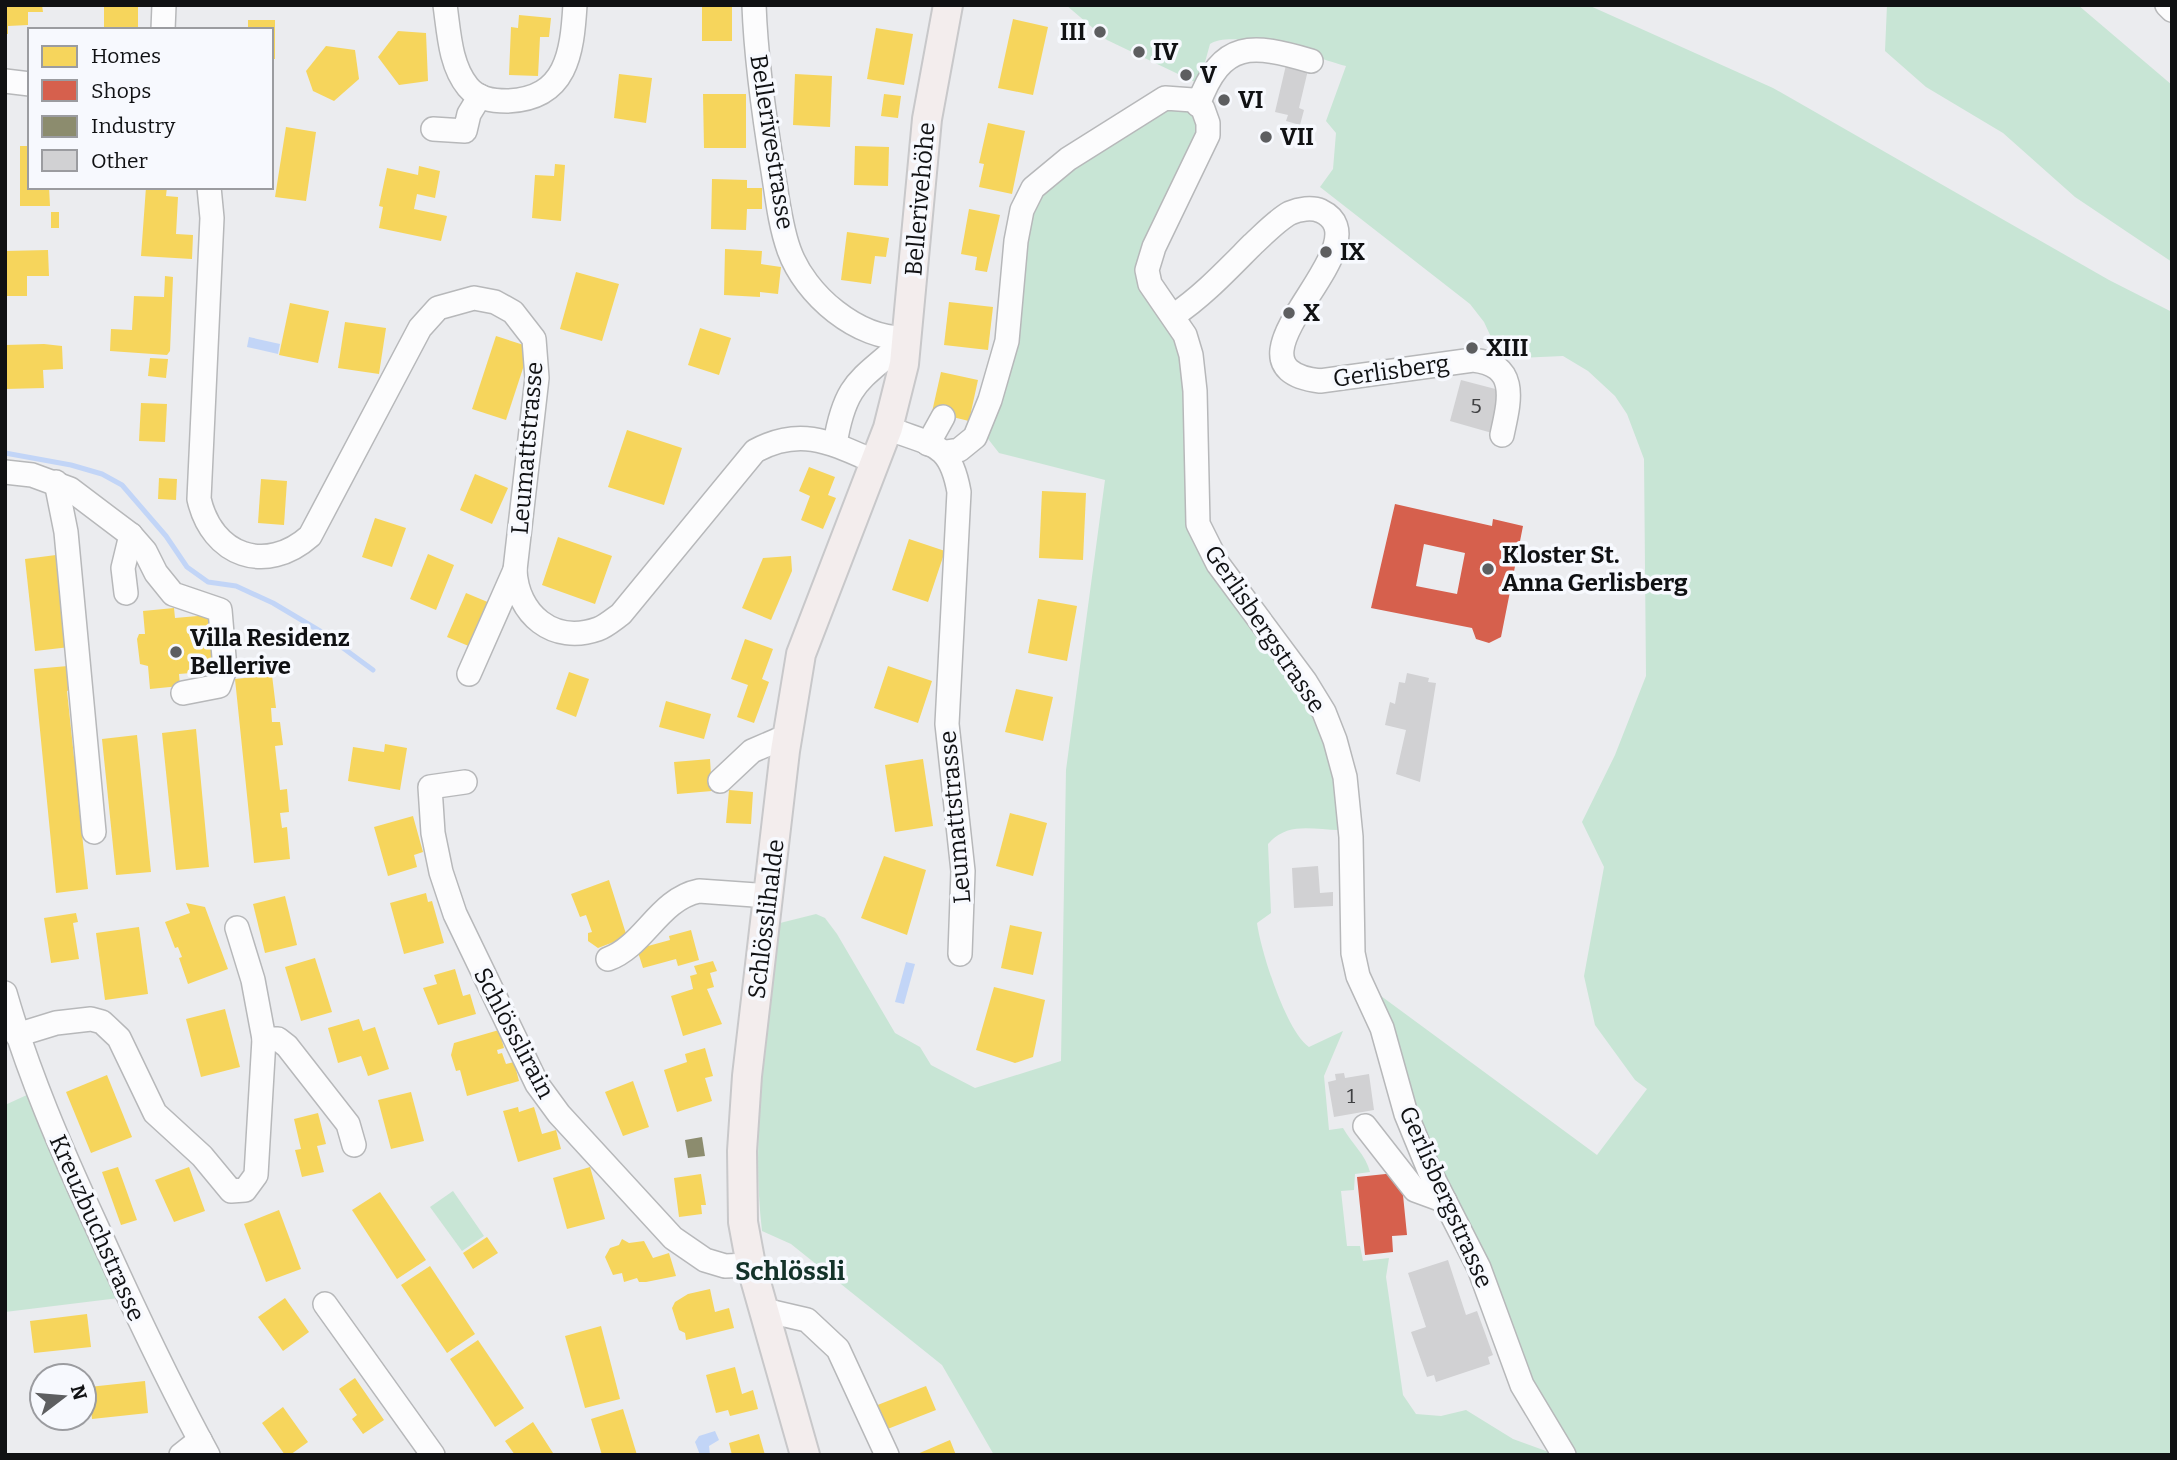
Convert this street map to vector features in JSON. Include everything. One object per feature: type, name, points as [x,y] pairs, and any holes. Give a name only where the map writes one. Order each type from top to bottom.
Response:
[{"type":"main road","name":"Bellerivehöhe","points":[[897,394],[907,338],[926,119],[948,5]]},
{"type":"main road","name":"Schlösslihalde","points":[[805,1455],[751,1265],[743,1222],[742,1152],[747,1076],[787,736],[801,654],[888,428],[897,394]]},
{"type":"street","points":[[163,28],[164,5]]},
{"type":"street","points":[[445,5],[458,72],[468,87],[487,100],[531,98],[553,85],[567,64],[574,43],[575,5]]},
{"type":"street","name":"Bellerivestrasse","points":[[754,5],[763,111],[789,250],[803,277],[835,310],[863,328],[895,338],[907,338]]},
{"type":"street","points":[[2166,5],[2172,10]]},
{"type":"street","points":[[888,428],[937,448],[959,450],[975,437],[990,400],[1007,341],[1016,241],[1022,210],[1033,188],[1068,159],[1165,98],[1180,97],[1198,104],[1216,68],[1242,50],[1273,50],[1311,61]]},
{"type":"street","points":[[5,81],[28,84]]},
{"type":"street","points":[[433,129],[465,131],[469,114],[480,96]]},
{"type":"street","name":"Gerlisbergstrasse","points":[[1198,104],[1208,122],[1208,135],[1154,247],[1147,270],[1150,284],[1185,335],[1191,355],[1195,391],[1198,524],[1218,564],[1305,681],[1324,712],[1345,777],[1351,837],[1353,953],[1357,976],[1382,1028],[1406,1114],[1479,1268],[1522,1385],[1564,1455]]},
{"type":"street","name":"Leumattstrasse","points":[[209,189],[213,213],[199,499],[203,518],[211,532],[237,552],[281,555],[296,548],[310,536],[322,519],[420,328],[438,308],[474,298],[495,302],[513,312],[534,339],[537,357],[515,570],[516,588],[523,605],[535,619],[557,630],[578,633],[600,628],[621,614],[755,451],[775,440],[807,437],[835,444],[875,462]]},
{"type":"street","name":"Gerlisberg","points":[[1173,316],[1193,303],[1290,213],[1313,208],[1325,212],[1340,238],[1336,251],[1298,310],[1284,338],[1284,358],[1289,368],[1307,380],[1320,381],[1473,360],[1492,363],[1508,381],[1510,398],[1502,435]]},
{"type":"street","points":[[835,444],[848,396],[859,379],[907,338]]},
{"type":"street","points":[[937,448],[943,417]]},
{"type":"street","name":"Leumattstrasse","points":[[937,448],[954,466],[965,523],[958,690],[948,747],[967,835],[960,954]]},
{"type":"street","points":[[5,472],[56,482],[131,535],[145,551],[156,573],[173,594],[220,610],[225,669],[219,686],[183,692]]},
{"type":"street","points":[[56,482],[63,505],[94,832]]},
{"type":"street","points":[[126,593],[123,568],[131,535]]},
{"type":"street","points":[[469,674],[515,570]]},
{"type":"street","points":[[720,781],[752,751],[787,736]]},
{"type":"street","name":"Schlösslirain","points":[[465,782],[430,786],[433,833],[441,872],[455,914],[537,1083],[559,1114],[673,1238],[705,1260],[725,1266],[751,1265]]},
{"type":"street","points":[[608,959],[626,953],[651,923],[688,893],[699,891],[769,896]]},
{"type":"street","points":[[17,1035],[56,1023],[91,1019],[102,1022],[119,1038],[155,1113],[202,1156],[231,1191],[239,1192],[251,1187],[256,1175],[264,1039],[253,979],[237,928]]},
{"type":"street","name":"Kreuzbuchstrasse","points":[[5,993],[17,1035],[86,1203],[160,1365],[204,1448]]},
{"type":"street","points":[[264,1039],[278,1040],[287,1046],[348,1124],[354,1145]]},
{"type":"street","points":[[1365,1126],[1415,1190],[1445,1201]]},
{"type":"street","points":[[325,1304],[433,1455]]},
{"type":"street","points":[[764,1310],[807,1320],[838,1349],[887,1455]]},
{"type":"street","points":[[181,1455],[204,1448]]},
{"type":"green space","points":[[1066,5],[1588,5],[1773,88],[2109,280],[2172,312],[2172,1455],[1569,1455],[1555,1433],[1444,1187],[1372,996],[1381,996],[1597,1155],[1647,1089],[1635,1080],[1595,1025],[1584,976],[1604,867],[1582,822],[1615,755],[1646,676],[1644,459],[1627,414],[1615,396],[1588,371],[1563,356],[1518,358],[1498,352],[1484,322],[1470,304],[1320,187],[1333,169],[1336,133],[1326,121],[1346,66],[1277,46],[1222,40],[1210,44],[1199,84],[1107,40]]},
{"type":"green space","points":[[1887,5],[2078,5],[2172,85],[2172,262],[2075,197],[2003,133],[1926,87],[1885,51]]},
{"type":"green space","points":[[1160,108],[1189,108],[1197,120],[1198,137],[1154,232],[1161,309],[1186,365],[1189,511],[1296,679],[1335,759],[1343,830],[1294,829],[1268,844],[1271,913],[1257,923],[1276,990],[1300,1038],[1309,1047],[1343,1031],[1324,1076],[1329,1130],[1343,1128],[1370,1172],[1355,1174],[1354,1190],[1341,1191],[1347,1246],[1360,1246],[1363,1261],[1389,1258],[1386,1277],[1403,1395],[1416,1414],[1441,1416],[1466,1410],[1513,1439],[1557,1455],[994,1455],[942,1365],[791,1244],[762,1231],[759,1115],[780,923],[816,914],[825,918],[895,1033],[920,1047],[931,1065],[975,1088],[1061,1061],[1066,770],[1105,480],[999,453],[985,435],[1024,232],[1038,194]]},
{"type":"green space","points":[[29,1094],[119,1298],[5,1312],[5,1105]]},
{"type":"green space","points":[[453,1191],[484,1236],[462,1251],[430,1207]]},
{"type":"water","points":[[249,337],[280,344],[278,354],[247,347]]},
{"type":"water","points":[[906,962],[915,964],[904,1004],[895,1002]]},
{"type":"water","points":[[715,1431],[719,1440],[709,1446],[710,1455],[700,1455],[695,1442],[699,1436]]},
{"type":"building: Homes","points":[[5,5],[42,5],[43,12],[28,12],[28,25],[8,26],[8,34],[5,34]]},
{"type":"building: Homes","points":[[104,5],[138,5],[138,28],[104,28]]},
{"type":"building: Homes","points":[[702,5],[732,5],[732,41],[702,41]]},
{"type":"building: Homes","points":[[519,15],[551,18],[549,37],[540,37],[538,76],[509,75],[511,27],[518,28]]},
{"type":"building: Homes","points":[[1013,19],[1048,27],[1033,95],[998,88]]},
{"type":"building: Homes","points":[[248,20],[275,20],[275,59],[273,28],[248,28]]},
{"type":"building: Homes","points":[[876,28],[913,34],[904,85],[867,79]]},
{"type":"building: Homes","points":[[398,31],[426,33],[428,81],[399,85],[378,57]]},
{"type":"building: Homes","points":[[326,46],[355,50],[359,79],[334,101],[313,91],[306,71]]},
{"type":"building: Homes","points":[[619,74],[652,78],[646,123],[614,118]]},
{"type":"building: Homes","points":[[795,74],[832,76],[830,127],[793,125]]},
{"type":"building: Homes","points":[[703,94],[746,94],[746,148],[704,148]]},
{"type":"building: Homes","points":[[884,94],[901,96],[898,118],[881,116]]},
{"type":"building: Homes","points":[[988,123],[1025,131],[1012,194],[979,187],[984,164],[979,163]]},
{"type":"building: Homes","points":[[286,127],[316,132],[306,201],[275,197]]},
{"type":"building: Homes","points":[[20,146],[28,146],[28,189],[49,189],[50,206],[20,206]]},
{"type":"building: Homes","points":[[855,146],[889,147],[888,186],[854,185]]},
{"type":"building: Homes","points":[[555,164],[565,165],[561,221],[532,218],[535,175],[554,176]]},
{"type":"building: Homes","points":[[419,166],[440,171],[435,198],[417,194],[414,209],[447,216],[441,241],[379,228],[383,207],[379,206],[387,168],[418,175]]},
{"type":"building: Homes","points":[[712,179],[747,180],[747,188],[762,188],[762,209],[747,209],[746,230],[711,229]]},
{"type":"building: Homes","points":[[146,189],[167,189],[166,196],[178,197],[176,234],[193,235],[192,259],[141,256]]},
{"type":"building: Homes","points":[[969,209],[1000,215],[987,272],[975,270],[977,257],[961,254]]},
{"type":"building: Homes","points":[[51,212],[59,212],[59,228],[51,228]]},
{"type":"building: Homes","points":[[847,232],[889,238],[886,257],[875,256],[871,284],[841,280]]},
{"type":"building: Homes","points":[[725,249],[762,251],[761,264],[781,267],[778,294],[760,292],[760,297],[724,295]]},
{"type":"building: Homes","points":[[48,250],[49,276],[27,276],[27,296],[5,296],[5,251]]},
{"type":"building: Homes","points":[[576,272],[619,284],[602,341],[560,329]]},
{"type":"building: Homes","points":[[165,276],[173,277],[170,351],[167,355],[110,351],[111,329],[132,330],[134,296],[164,297]]},
{"type":"building: Homes","points":[[949,302],[993,307],[988,350],[944,345]]},
{"type":"building: Homes","points":[[290,303],[329,311],[318,363],[279,355]]},
{"type":"building: Homes","points":[[345,322],[386,328],[379,374],[338,368]]},
{"type":"building: Homes","points":[[700,328],[731,338],[719,375],[688,365]]},
{"type":"building: Homes","points":[[496,336],[530,347],[506,420],[472,409]]},
{"type":"building: Homes","points":[[5,345],[62,346],[63,369],[43,370],[44,388],[5,389]]},
{"type":"building: Homes","points":[[150,358],[168,359],[166,378],[148,376]]},
{"type":"building: Homes","points":[[941,372],[978,380],[969,421],[932,412]]},
{"type":"building: Homes","points":[[141,403],[167,404],[165,442],[139,441]]},
{"type":"building: Homes","points":[[627,430],[682,448],[664,505],[608,487]]},
{"type":"building: Homes","points":[[809,467],[835,477],[828,495],[836,498],[823,529],[801,520],[810,496],[799,491]]},
{"type":"building: Homes","points":[[475,474],[508,488],[492,524],[460,510]]},
{"type":"building: Homes","points":[[159,478],[177,479],[176,500],[158,499]]},
{"type":"building: Homes","points":[[261,479],[287,481],[284,525],[258,523]]},
{"type":"building: Homes","points":[[1042,491],[1086,493],[1083,560],[1039,558]]},
{"type":"building: Homes","points":[[375,518],[406,528],[392,567],[362,557]]},
{"type":"building: Homes","points":[[558,537],[612,556],[595,604],[542,585]]},
{"type":"building: Homes","points":[[909,539],[945,551],[928,602],[892,590]]},
{"type":"building: Homes","points":[[428,554],[454,565],[436,610],[410,599]]},
{"type":"building: Homes","points":[[56,555],[70,647],[35,651],[25,559]]},
{"type":"building: Homes","points":[[791,556],[792,571],[771,620],[742,608],[763,558]]},
{"type":"building: Homes","points":[[466,593],[490,603],[471,647],[447,637]]},
{"type":"building: Homes","points":[[1038,599],[1077,606],[1067,661],[1028,653]]},
{"type":"building: Homes","name":"Villa Residenz Bellerive","points":[[174,608],[175,618],[209,615],[215,671],[179,674],[180,686],[150,689],[148,666],[140,664],[137,639],[139,634],[145,634],[143,611]]},
{"type":"building: Homes","points":[[745,639],[773,649],[762,679],[769,682],[754,723],[737,717],[748,685],[731,679]]},
{"type":"building: Homes","points":[[68,666],[70,690],[67,691],[74,757],[82,756],[85,796],[78,797],[88,889],[56,893],[34,669]]},
{"type":"building: Homes","points":[[888,666],[932,681],[918,723],[874,708]]},
{"type":"building: Homes","points":[[569,672],[589,679],[576,717],[556,709]]},
{"type":"building: Homes","points":[[272,675],[276,708],[271,708],[272,722],[280,722],[283,745],[275,746],[280,790],[287,789],[289,812],[280,813],[282,828],[287,827],[290,859],[254,863],[235,679]]},
{"type":"building: Homes","points":[[1016,689],[1053,697],[1043,741],[1005,732]]},
{"type":"building: Homes","points":[[666,701],[711,714],[704,739],[659,727]]},
{"type":"building: Homes","points":[[196,729],[209,867],[176,870],[162,733]]},
{"type":"building: Homes","points":[[137,735],[151,872],[116,875],[102,739]]},
{"type":"building: Homes","points":[[385,744],[407,748],[400,790],[348,781],[353,747],[384,752]]},
{"type":"building: Homes","points":[[710,759],[712,791],[677,794],[674,762]]},
{"type":"building: Homes","points":[[923,759],[933,826],[895,832],[885,765]]},
{"type":"building: Homes","points":[[729,790],[753,792],[751,824],[726,823]]},
{"type":"building: Homes","points":[[1010,813],[1047,823],[1033,876],[996,866]]},
{"type":"building: Homes","points":[[413,816],[423,852],[414,855],[417,867],[388,876],[374,827]]},
{"type":"building: Homes","points":[[884,856],[926,870],[907,935],[861,918]]},
{"type":"building: Homes","points":[[609,880],[627,937],[598,948],[588,941],[588,933],[592,932],[586,915],[580,917],[571,894]]},
{"type":"building: Homes","points":[[426,893],[428,902],[432,901],[444,943],[404,954],[390,903]]},
{"type":"building: Homes","points":[[285,896],[297,945],[265,953],[253,904]]},
{"type":"building: Homes","points":[[186,903],[205,907],[228,969],[188,984],[179,958],[182,957],[178,947],[175,948],[165,922],[190,913]]},
{"type":"building: Homes","points":[[76,913],[78,922],[73,923],[79,959],[51,963],[44,918]]},
{"type":"building: Homes","points":[[1010,925],[1042,932],[1033,975],[1001,968]]},
{"type":"building: Homes","points":[[139,927],[148,994],[105,1000],[96,933]]},
{"type":"building: Homes","points":[[691,930],[699,960],[678,966],[676,959],[643,968],[637,949],[670,940],[669,936]]},
{"type":"building: Homes","points":[[315,958],[332,1012],[301,1021],[285,967]]},
{"type":"building: Homes","points":[[713,961],[717,971],[710,973],[714,987],[707,989],[722,1024],[683,1036],[671,996],[693,989],[690,976],[697,974],[694,966]]},
{"type":"building: Homes","points":[[455,969],[463,996],[470,994],[476,1014],[438,1025],[423,988],[437,984],[434,975]]},
{"type":"building: Homes","points":[[994,987],[1045,1000],[1033,1057],[1015,1063],[976,1050]]},
{"type":"building: Homes","points":[[225,1009],[240,1067],[201,1077],[186,1019]]},
{"type":"building: Homes","points":[[359,1019],[363,1031],[375,1027],[389,1069],[368,1076],[361,1056],[338,1063],[328,1028]]},
{"type":"building: Homes","points":[[499,1030],[504,1048],[497,1050],[498,1054],[502,1053],[506,1064],[514,1062],[519,1081],[467,1096],[460,1070],[456,1071],[451,1055],[454,1043]]},
{"type":"building: Homes","points":[[705,1048],[713,1076],[705,1078],[712,1101],[677,1112],[664,1070],[687,1062],[685,1054]]},
{"type":"building: Homes","points":[[107,1075],[132,1137],[91,1153],[66,1092]]},
{"type":"building: Homes","points":[[633,1081],[649,1127],[623,1136],[605,1092]]},
{"type":"building: Homes","points":[[411,1092],[424,1141],[391,1149],[378,1100]]},
{"type":"building: Homes","points":[[518,1107],[519,1112],[534,1107],[542,1134],[556,1130],[561,1149],[518,1162],[503,1111]]},
{"type":"building: Homes","points":[[318,1113],[326,1144],[317,1146],[324,1172],[302,1177],[295,1150],[301,1149],[294,1119]]},
{"type":"building: Homes","points":[[118,1167],[137,1220],[121,1225],[102,1172]]},
{"type":"building: Homes","points":[[189,1167],[205,1211],[174,1222],[155,1180]]},
{"type":"building: Homes","points":[[590,1167],[605,1219],[567,1229],[553,1178]]},
{"type":"building: Homes","points":[[701,1174],[706,1205],[701,1205],[702,1214],[679,1217],[674,1178]]},
{"type":"building: Homes","points":[[380,1192],[426,1260],[397,1279],[352,1210]]},
{"type":"building: Homes","points":[[279,1210],[301,1269],[266,1282],[244,1224]]},
{"type":"building: Homes","points":[[487,1237],[498,1253],[473,1269],[463,1253]]},
{"type":"building: Homes","points":[[622,1239],[629,1243],[644,1241],[653,1258],[669,1253],[676,1276],[646,1282],[639,1282],[637,1278],[624,1282],[622,1273],[613,1275],[605,1257],[610,1248],[619,1245]]},
{"type":"building: Homes","points":[[430,1266],[475,1334],[447,1353],[401,1285]]},
{"type":"building: Homes","points":[[710,1289],[715,1312],[729,1308],[734,1328],[686,1340],[685,1333],[679,1330],[672,1308],[675,1302],[688,1294]]},
{"type":"building: Homes","points":[[285,1298],[309,1332],[283,1351],[258,1317]]},
{"type":"building: Homes","points":[[87,1314],[91,1347],[34,1353],[30,1321]]},
{"type":"building: Homes","points":[[601,1326],[620,1399],[585,1408],[565,1336]]},
{"type":"building: Homes","points":[[478,1340],[524,1408],[495,1427],[450,1359]]},
{"type":"building: Homes","points":[[735,1367],[742,1394],[753,1390],[758,1409],[730,1416],[728,1410],[716,1413],[706,1375]]},
{"type":"building: Homes","points":[[355,1378],[384,1420],[363,1434],[352,1419],[357,1415],[339,1389]]},
{"type":"building: Homes","points":[[145,1381],[148,1413],[98,1418],[98,1386]]},
{"type":"building: Homes","points":[[926,1386],[936,1410],[885,1430],[875,1406]]},
{"type":"building: Homes","points":[[283,1407],[308,1442],[290,1455],[285,1455],[262,1423]]},
{"type":"building: Homes","points":[[623,1409],[637,1455],[602,1455],[591,1419]]},
{"type":"building: Homes","points":[[533,1422],[555,1455],[515,1455],[505,1441]]},
{"type":"building: Homes","points":[[759,1434],[765,1455],[732,1455],[729,1443]]},
{"type":"building: Homes","points":[[950,1440],[956,1455],[915,1455]]},
{"type":"building: Shops","name":"Kloster St. Anna Gerlisberg","points":[[1395,504],[1492,526],[1493,519],[1523,526],[1501,637],[1489,643],[1476,639],[1472,628],[1371,608]],"holes":[[[1424,544],[1465,553],[1457,594],[1416,586]]]},
{"type":"building: Shops","points":[[1395,1173],[1396,1186],[1402,1185],[1407,1235],[1392,1236],[1393,1252],[1365,1255],[1357,1177]]},
{"type":"building: Industry","points":[[702,1137],[705,1156],[688,1158],[685,1140]]},
{"type":"building: Other","points":[[1286,65],[1308,70],[1299,108],[1304,110],[1300,125],[1286,121],[1288,115],[1275,112]]},
{"type":"building: Other","points":[[1461,380],[1503,391],[1492,433],[1450,421]]},
{"type":"building: Other","points":[[1407,673],[1429,678],[1428,682],[1436,683],[1420,782],[1396,774],[1406,730],[1385,725],[1390,702],[1395,704],[1399,682],[1405,683]]},
{"type":"building: Other","points":[[1318,866],[1320,893],[1333,892],[1333,906],[1294,908],[1292,868]]},
{"type":"building: Other","points":[[1344,1073],[1345,1078],[1369,1074],[1374,1110],[1334,1117],[1328,1082],[1336,1080],[1335,1074]]},
{"type":"building: Other","points":[[1448,1260],[1466,1315],[1477,1311],[1493,1355],[1488,1357],[1490,1364],[1436,1382],[1434,1375],[1427,1377],[1411,1332],[1426,1327],[1408,1273]]},
{"type":"waterway","points":[[5,453],[71,465],[102,474],[122,485],[166,536],[187,567],[208,582],[236,586],[273,603],[320,631],[373,670]]},
{"type":"place","name":"III","points":[[1100,32]]},
{"type":"place","name":"IV","points":[[1139,52]]},
{"type":"place","name":"V","points":[[1186,75]]},
{"type":"place","name":"VI","points":[[1224,100]]},
{"type":"place","name":"VII","points":[[1266,137]]},
{"type":"place","name":"IX","points":[[1326,252]]},
{"type":"place","name":"X","points":[[1289,313]]},
{"type":"place","name":"XIII","points":[[1472,348]]},
{"type":"place","name":"Kloster St. Anna Gerlisberg","points":[[1488,569]]},
{"type":"place","name":"Villa Residenz Bellerive","points":[[176,652]]},
{"type":"district","name":"Schlössli","points":[[790,1271]]}]
